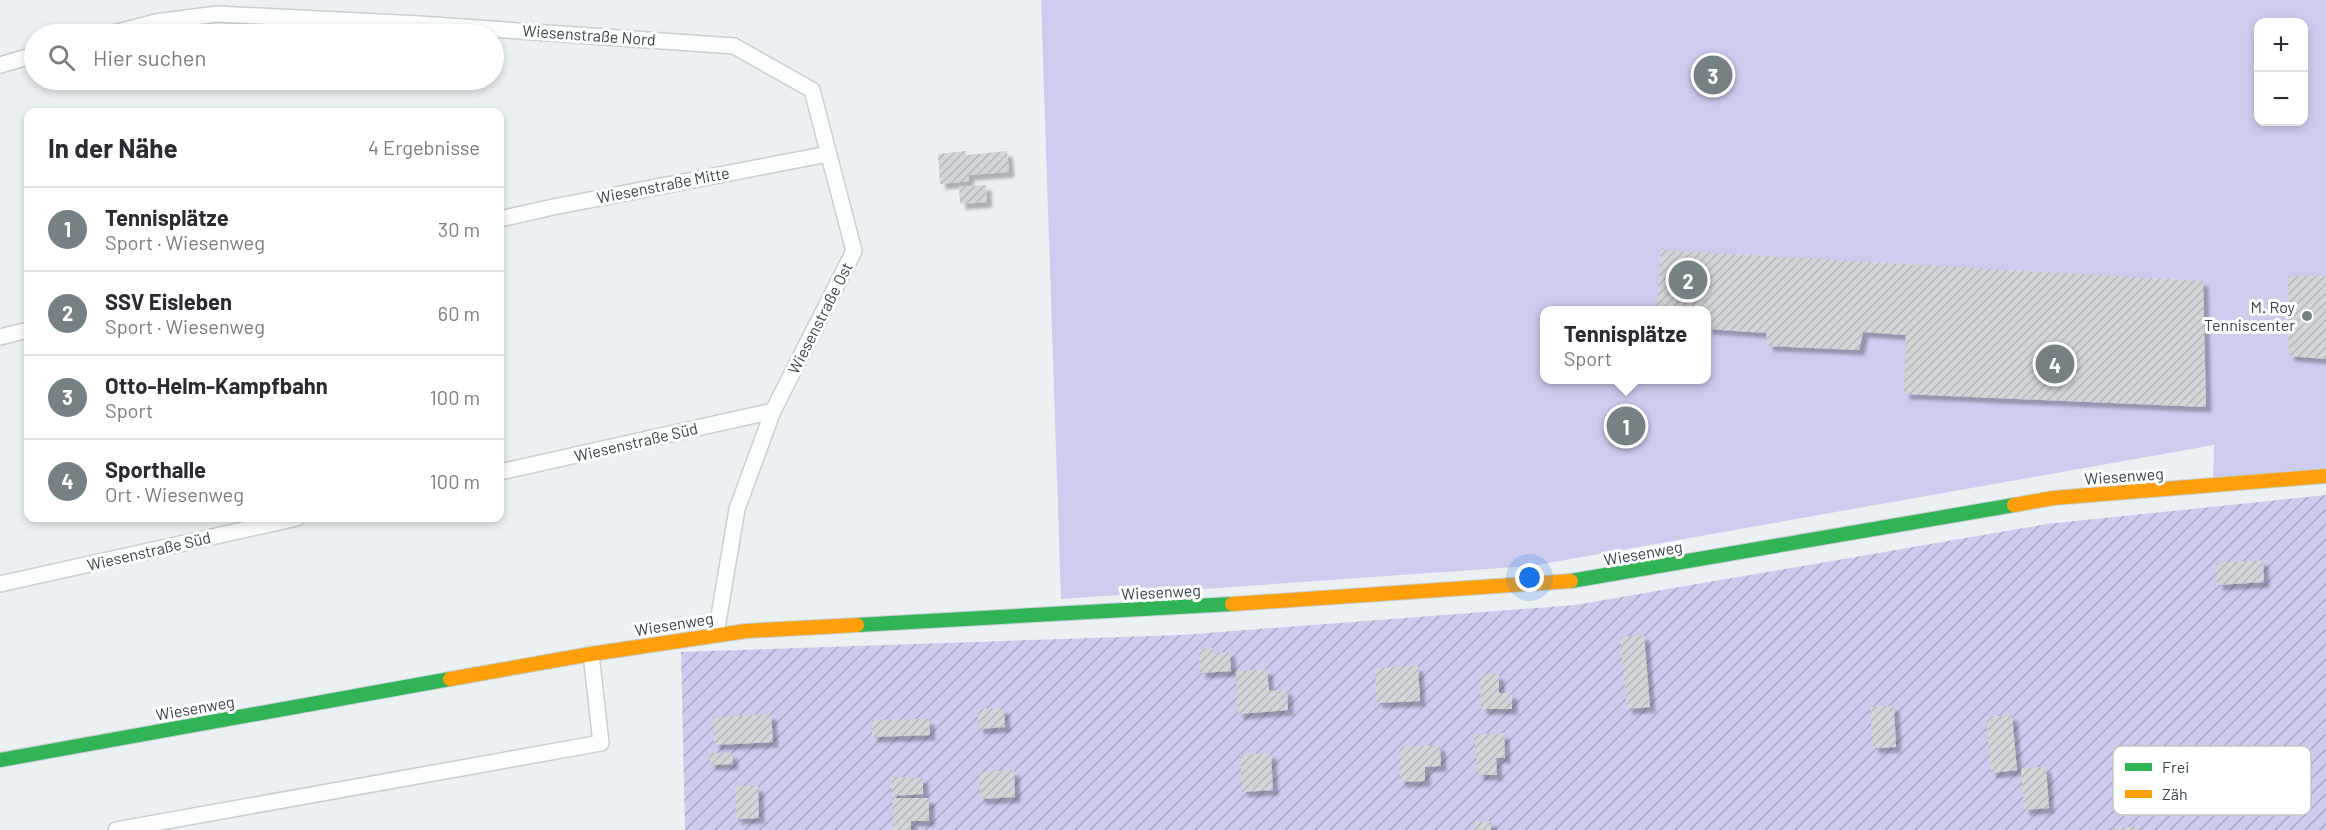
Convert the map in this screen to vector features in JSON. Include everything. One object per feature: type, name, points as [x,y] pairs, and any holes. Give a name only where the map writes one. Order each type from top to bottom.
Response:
[{"type":"street","name":"Wiesenweg","points":[[0,760],[591,654],[716,634],[781,628],[1091,613],[1587,580],[2052,498],[2326,476]]},
{"type":"lane","name":"Wiesenstraße Nord","points":[[148,24],[217,14],[406,24]]},
{"type":"lane","name":"Wiesenstraße Nord","points":[[504,30],[734,46],[812,90],[828,154]]},
{"type":"lane","points":[[0,65],[24,58]]},
{"type":"lane","name":"Wiesenstraße Mitte","points":[[504,218],[828,154]]},
{"type":"lane","name":"Wiesenstraße Ost","points":[[716,634],[737,509],[773,411],[854,251],[828,154]]},
{"type":"lane","points":[[0,337],[24,331]]},
{"type":"lane","name":"Wiesenstraße Süd","points":[[504,471],[773,411]]},
{"type":"lane","name":"Wiesenstraße Süd","points":[[0,584],[279,522]]},
{"type":"lane","points":[[116,830],[602,743],[591,654]]},
{"type":"shaded area","points":[[1041,0],[2326,0],[2326,478],[2213,487],[2214,445],[1531,566],[1061,599]]},
{"type":"shaded area","points":[[2326,495],[2326,830],[685,830],[681,652],[1181,635],[1575,605],[2047,524]]},
{"type":"building","points":[[966,151],[966,155],[1007,151],[1009,172],[968,175],[969,181],[940,184],[938,154]]},
{"type":"building","points":[[986,185],[987,202],[960,204],[959,187]]},
{"type":"building","points":[[1661,250],[2203,281],[2206,407],[1904,394],[1906,335],[1863,332],[1859,350],[1768,346],[1766,333],[1711,329],[1711,306],[1656,306]]},
{"type":"building","name":"M. Roy Tenniscenter","points":[[2288,276],[2326,276],[2326,359],[2289,356]]},
{"type":"building","points":[[2263,560],[2264,582],[2217,585],[2216,563]]},
{"type":"building","points":[[1644,635],[1650,707],[1627,709],[1620,637]]},
{"type":"building","points":[[1213,648],[1214,653],[1230,652],[1231,671],[1200,673],[1199,649]]},
{"type":"building","points":[[1418,666],[1420,701],[1377,703],[1375,668]]},
{"type":"building","points":[[1267,669],[1269,691],[1287,689],[1288,710],[1238,714],[1236,671]]},
{"type":"building","points":[[1480,674],[1499,674],[1499,693],[1512,693],[1512,709],[1481,709]]},
{"type":"building","points":[[1894,706],[1896,747],[1873,748],[1870,707]]},
{"type":"building","points":[[1004,708],[1005,727],[978,729],[978,709]]},
{"type":"building","points":[[771,714],[773,742],[714,745],[713,717]]},
{"type":"building","points":[[2012,715],[2017,770],[1991,773],[1986,717]]},
{"type":"building","points":[[929,719],[930,735],[872,737],[872,720]]},
{"type":"building","points":[[1504,733],[1505,758],[1496,758],[1497,775],[1478,775],[1474,734]]},
{"type":"building","points":[[1440,745],[1441,766],[1425,767],[1425,781],[1400,782],[1399,747]]},
{"type":"building","points":[[709,753],[732,753],[733,764],[710,765]]},
{"type":"building","points":[[1271,753],[1273,790],[1242,792],[1240,755]]},
{"type":"building","points":[[2046,767],[2049,808],[2024,810],[2021,768]]},
{"type":"building","points":[[1014,770],[1015,797],[980,799],[979,772]]},
{"type":"building","points":[[891,777],[923,778],[923,794],[891,796]]},
{"type":"building","points":[[735,786],[758,786],[759,818],[736,819]]},
{"type":"building","points":[[892,798],[929,798],[929,821],[911,821],[911,830],[893,830]]},
{"type":"building","points":[[1474,821],[1491,821],[1491,830],[1474,830]]},
{"type":"building","points":[[2137,826],[2137,830],[2113,830],[2113,828]]},
{"type":"traffic: fast","points":[[1571,581],[2014,505]]},
{"type":"traffic: fast","points":[[857,625],[1232,604]]},
{"type":"traffic: fast","points":[[0,760],[450,679]]},
{"type":"traffic: slow","points":[[2014,505],[2053,498],[2326,476]]},
{"type":"traffic: slow","points":[[1232,604],[1571,581]]},
{"type":"traffic: slow","points":[[450,679],[591,654],[746,631],[857,625]]},
{"type":"place","name":"Otto-Helm-Kampfbahn","points":[[1713,75]]},
{"type":"place","name":"SSV Eisleben","points":[[1688,280]]},
{"type":"place","name":"M. Roy Tenniscenter","points":[[2307,316]]},
{"type":"place","name":"Sporthalle","points":[[2055,364]]},
{"type":"place","name":"Tennisplätze","points":[[1626,426]]}]
